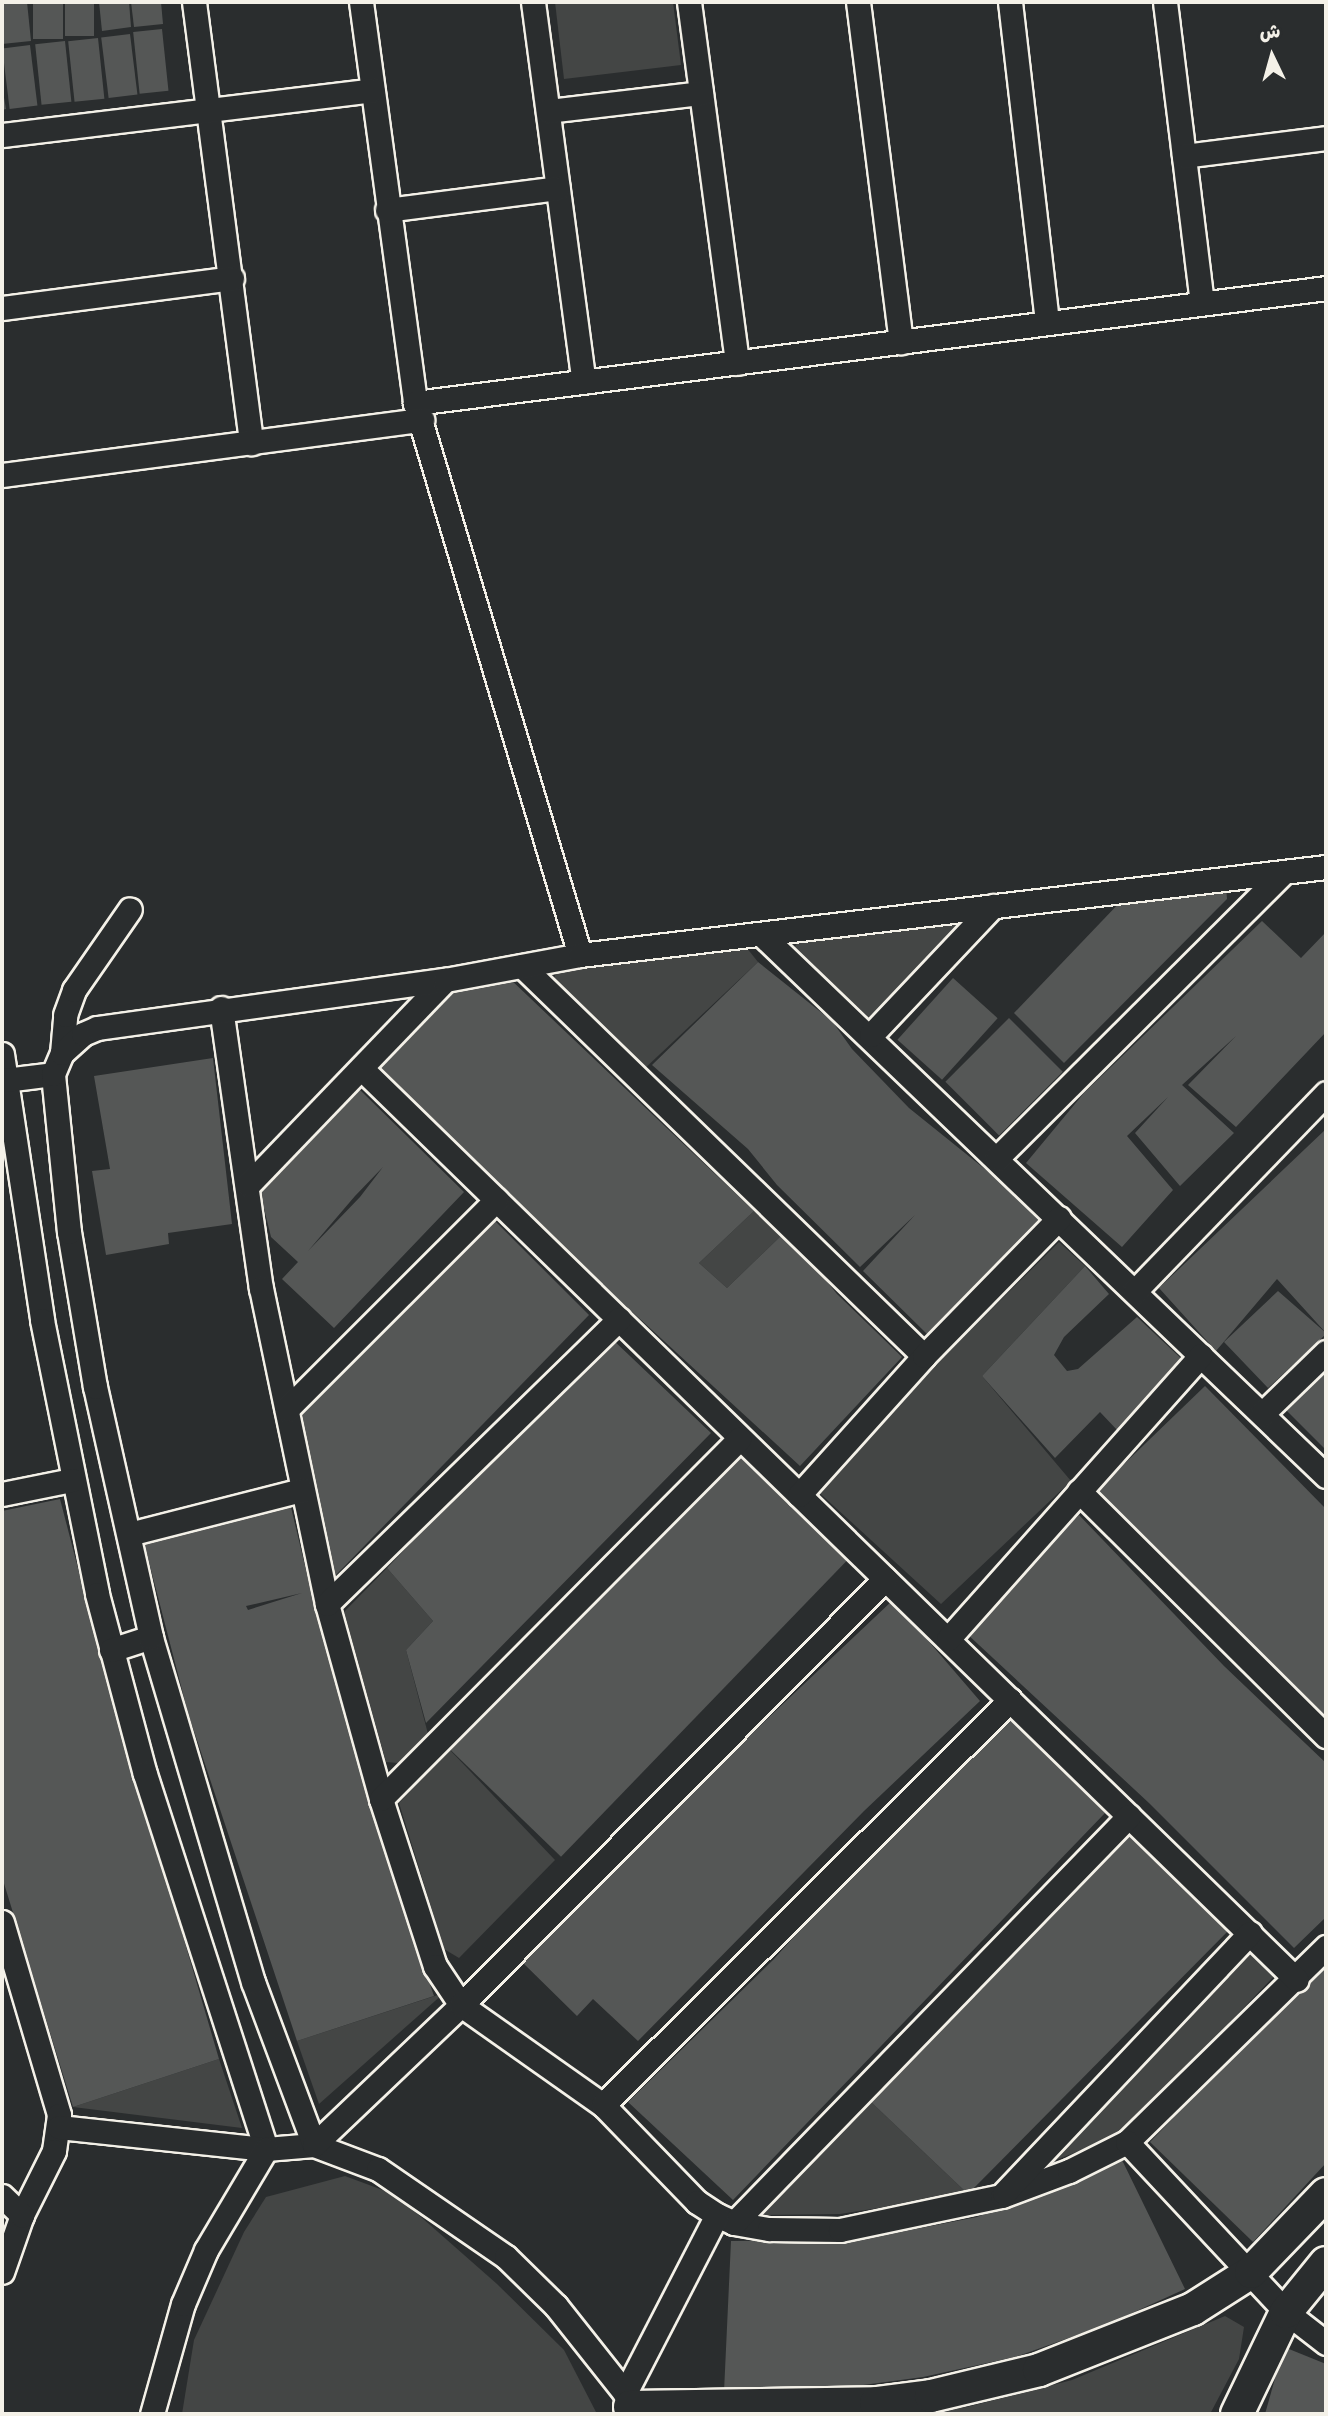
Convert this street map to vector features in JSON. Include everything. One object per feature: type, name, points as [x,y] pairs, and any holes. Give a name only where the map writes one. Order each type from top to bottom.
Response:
[{"type":"street","points":[[194,2],[232,278],[251,443]]},
{"type":"street","points":[[361,2],[387,210],[418,412],[580,955]]},
{"type":"street","points":[[533,2],[584,382]]},
{"type":"street","points":[[689,2],[737,363]]},
{"type":"street","points":[[858,2],[901,342]]},
{"type":"street","points":[[1010,2],[1047,323]]},
{"type":"street","points":[[1165,2],[1202,303]]},
{"type":"street","points":[[2,135],[372,90]]},
{"type":"street","points":[[548,111],[701,93]]},
{"type":"street","points":[[1184,156],[1326,138]]},
{"type":"street","points":[[387,210],[558,188]]},
{"type":"street","points":[[2,308],[232,278]]},
{"type":"street","points":[[2,475],[251,443],[584,382],[1326,288]]},
{"type":"street","points":[[5,1080],[58,1064],[83,1034],[97,1028],[221,1008],[445,980],[580,955],[763,936],[1326,867]]},
{"type":"street","points":[[997,1158],[1283,873]]},
{"type":"street","points":[[871,1035],[993,906]]},
{"type":"street","points":[[130,909],[74,990],[65,1016],[58,1064],[80,1309],[151,1637],[253,1982],[314,2145]]},
{"type":"street","points":[[763,936],[871,1035],[1326,1476]]},
{"type":"street","points":[[522,966],[924,1356]]},
{"type":"street","points":[[249,1184],[445,980]]},
{"type":"street","points":[[221,1008],[249,1184],[261,1288],[288,1409],[301,1490],[327,1604],[381,1799],[435,1966],[461,2005],[603,2105],[697,2202],[725,2219],[840,2230],[1002,2196],[1069,2171],[1128,2142],[1297,1980],[1326,1947]]},
{"type":"street","points":[[2,1054],[37,1294],[72,1480],[111,1650],[164,1835],[266,2149],[206,2250],[179,2315],[152,2414]]},
{"type":"street","points":[[362,1069],[1297,1980]]},
{"type":"street","points":[[1135,1291],[1326,1093]]},
{"type":"street","points":[[288,1409],[496,1200]]},
{"type":"street","points":[[799,1494],[924,1356],[1059,1217]]},
{"type":"street","points":[[327,1604],[619,1319]]},
{"type":"street","points":[[1262,1414],[1326,1352]]},
{"type":"street","points":[[948,1639],[1201,1355]]},
{"type":"street","points":[[381,1799],[739,1439]]},
{"type":"street","points":[[2,1494],[72,1480]]},
{"type":"street","points":[[129,1534],[301,1490]]},
{"type":"street","points":[[1079,1490],[1326,1736]]},
{"type":"street","points":[[314,2145],[461,2005],[885,1579]]},
{"type":"street","points":[[111,1650],[151,1637]]},
{"type":"street","points":[[603,2105],[1010,1700]]},
{"type":"street","points":[[629,2405],[725,2219],[1129,1816]]},
{"type":"street","points":[[2,1922],[6,1959],[57,2102],[59,2127],[54,2151],[22,2215],[2,2272]]},
{"type":"street","points":[[1002,2196],[1250,1933]]},
{"type":"street","points":[[59,2127],[266,2149],[314,2145],[389,2176],[506,2257],[556,2306],[629,2405]]},
{"type":"street","points":[[1128,2142],[1286,2312],[1326,2343]]},
{"type":"street","points":[[629,2405],[821,2407],[985,2385],[1143,2332],[1251,2272],[1326,2194]]},
{"type":"street","points":[[2,2196],[22,2215]]},
{"type":"street","points":[[1237,2414],[1286,2312],[1326,2263]]},
{"type":"shaded area","points":[[555,2],[673,2],[681,65],[564,79]]},
{"type":"shaded area","points":[[957,916],[964,927],[873,1021],[794,948],[803,935]]},
{"type":"shaded area","points":[[746,947],[758,962],[642,1071],[553,981],[558,968]]},
{"type":"shaded area","points":[[754,1211],[786,1231],[727,1288],[699,1263]]},
{"type":"shaded area","points":[[1059,1242],[1085,1266],[982,1376],[1071,1481],[941,1604],[813,1487]]},
{"type":"shaded area","points":[[387,1568],[433,1621],[406,1650],[428,1734],[398,1763],[386,1762],[344,1612]]},
{"type":"shaded area","points":[[449,1749],[555,1860],[459,1958],[444,1949],[399,1803]]},
{"type":"shaded area","points":[[1248,1942],[1277,1973],[1140,2116],[1104,2141],[1036,2168]]},
{"type":"shaded area","points":[[444,1993],[319,2104],[297,2041]]},
{"type":"shaded area","points":[[219,2059],[242,2128],[73,2107]]},
{"type":"shaded area","points":[[870,2101],[968,2194],[840,2214],[757,2215],[848,2115]]},
{"type":"shaded area","points":[[345,2176],[396,2195],[497,2284],[564,2350],[597,2414],[182,2414],[194,2340],[244,2232],[266,2197]]},
{"type":"shaded area","points":[[1225,2316],[1244,2327],[1239,2359],[1210,2414],[909,2414],[967,2407],[1072,2380]]},
{"type":"building","points":[[2,2],[27,2],[31,41],[2,44]]},
{"type":"building","points":[[33,2],[63,2],[63,39],[33,39]]},
{"type":"building","points":[[65,2],[94,2],[94,36],[65,36]]},
{"type":"building","points":[[99,2],[129,2],[131,27],[102,31]]},
{"type":"building","points":[[131,2],[161,2],[163,24],[134,27]]},
{"type":"building","points":[[162,29],[168,91],[140,94],[133,32]]},
{"type":"building","points":[[130,34],[137,95],[109,98],[101,38]]},
{"type":"building","points":[[98,38],[104,99],[75,102],[68,41]]},
{"type":"building","points":[[65,41],[71,102],[42,105],[35,44]]},
{"type":"building","points":[[30,45],[37,106],[10,109],[2,48]]},
{"type":"building","points":[[2,86],[6,109],[2,110]]},
{"type":"building","points":[[1226,886],[1227,899],[1064,1063],[1014,1013],[1123,899]]},
{"type":"building","points":[[1262,921],[1301,958],[1326,932],[1326,1032],[1236,1127],[1188,1085],[1236,1036],[1182,1085],[1234,1133],[1180,1186],[1135,1133],[1168,1097],[1127,1136],[1173,1190],[1122,1247],[1026,1163],[1084,1093]]},
{"type":"building","points":[[758,962],[832,1021],[852,1049],[909,1108],[1001,1182],[1038,1220],[927,1334],[863,1271],[915,1215],[860,1267],[777,1185],[748,1149],[652,1065]]},
{"type":"building","points":[[508,977],[754,1211],[699,1263],[727,1288],[786,1231],[837,1294],[902,1357],[800,1466],[516,1205],[378,1068],[456,982]]},
{"type":"building","points":[[953,978],[998,1018],[942,1080],[897,1040]]},
{"type":"building","points":[[1009,1018],[1063,1072],[999,1135],[945,1082]]},
{"type":"building","points":[[213,1058],[232,1224],[168,1233],[169,1244],[106,1255],[92,1171],[110,1169],[94,1076]]},
{"type":"building","points":[[358,1088],[464,1192],[334,1328],[282,1279],[298,1262],[271,1237],[260,1192]],"holes":[[[383,1167],[360,1197],[308,1251]]]},
{"type":"building","points":[[1326,1129],[1326,1333],[1277,1279],[1216,1351],[1159,1288]]},
{"type":"building","points":[[492,1218],[589,1315],[334,1577],[299,1407]]},
{"type":"building","points":[[1085,1266],[1109,1294],[1064,1337],[1054,1355],[1067,1371],[1078,1369],[1137,1317],[1186,1363],[1118,1431],[1100,1412],[1055,1458],[982,1376]]},
{"type":"building","points":[[1278,1291],[1326,1333],[1268,1388],[1224,1342]]},
{"type":"building","points":[[610,1337],[711,1433],[426,1723],[406,1650],[433,1621],[387,1568]]},
{"type":"building","points":[[1326,1371],[1326,1450],[1286,1410]]},
{"type":"building","points":[[1205,1386],[1326,1509],[1326,1718],[1094,1493]]},
{"type":"building","points":[[735,1452],[847,1560],[561,1857],[449,1748]]},
{"type":"building","points":[[60,1499],[100,1653],[219,2059],[73,2107],[2,1877],[2,1511]]},
{"type":"building","points":[[290,1503],[311,1591],[318,1591],[376,1827],[434,1996],[297,2041],[188,1713],[143,1539]],"holes":[[[302,1593],[248,1610],[246,1606]]]},
{"type":"building","points":[[1079,1515],[1224,1666],[1326,1763],[1326,1917],[1294,1948],[1149,1803],[965,1632]]},
{"type":"building","points":[[893,1600],[980,1701],[864,1811],[638,2041],[593,1999],[577,2016],[520,1960],[656,1824]]},
{"type":"building","points":[[1006,1712],[1105,1813],[733,2200],[628,2102],[774,1959],[884,1836]]},
{"type":"building","points":[[1127,1828],[1231,1928],[968,2194],[870,2101],[940,2021]]},
{"type":"building","points":[[1326,1961],[1326,2163],[1253,2242],[1150,2142]]},
{"type":"building","points":[[1122,2160],[1185,2289],[1108,2324],[1015,2357],[923,2377],[826,2390],[724,2392],[731,2241],[820,2240],[895,2233],[977,2217]]},
{"type":"building","points":[[1284,2347],[1326,2364],[1326,2414],[1265,2414]]}]
